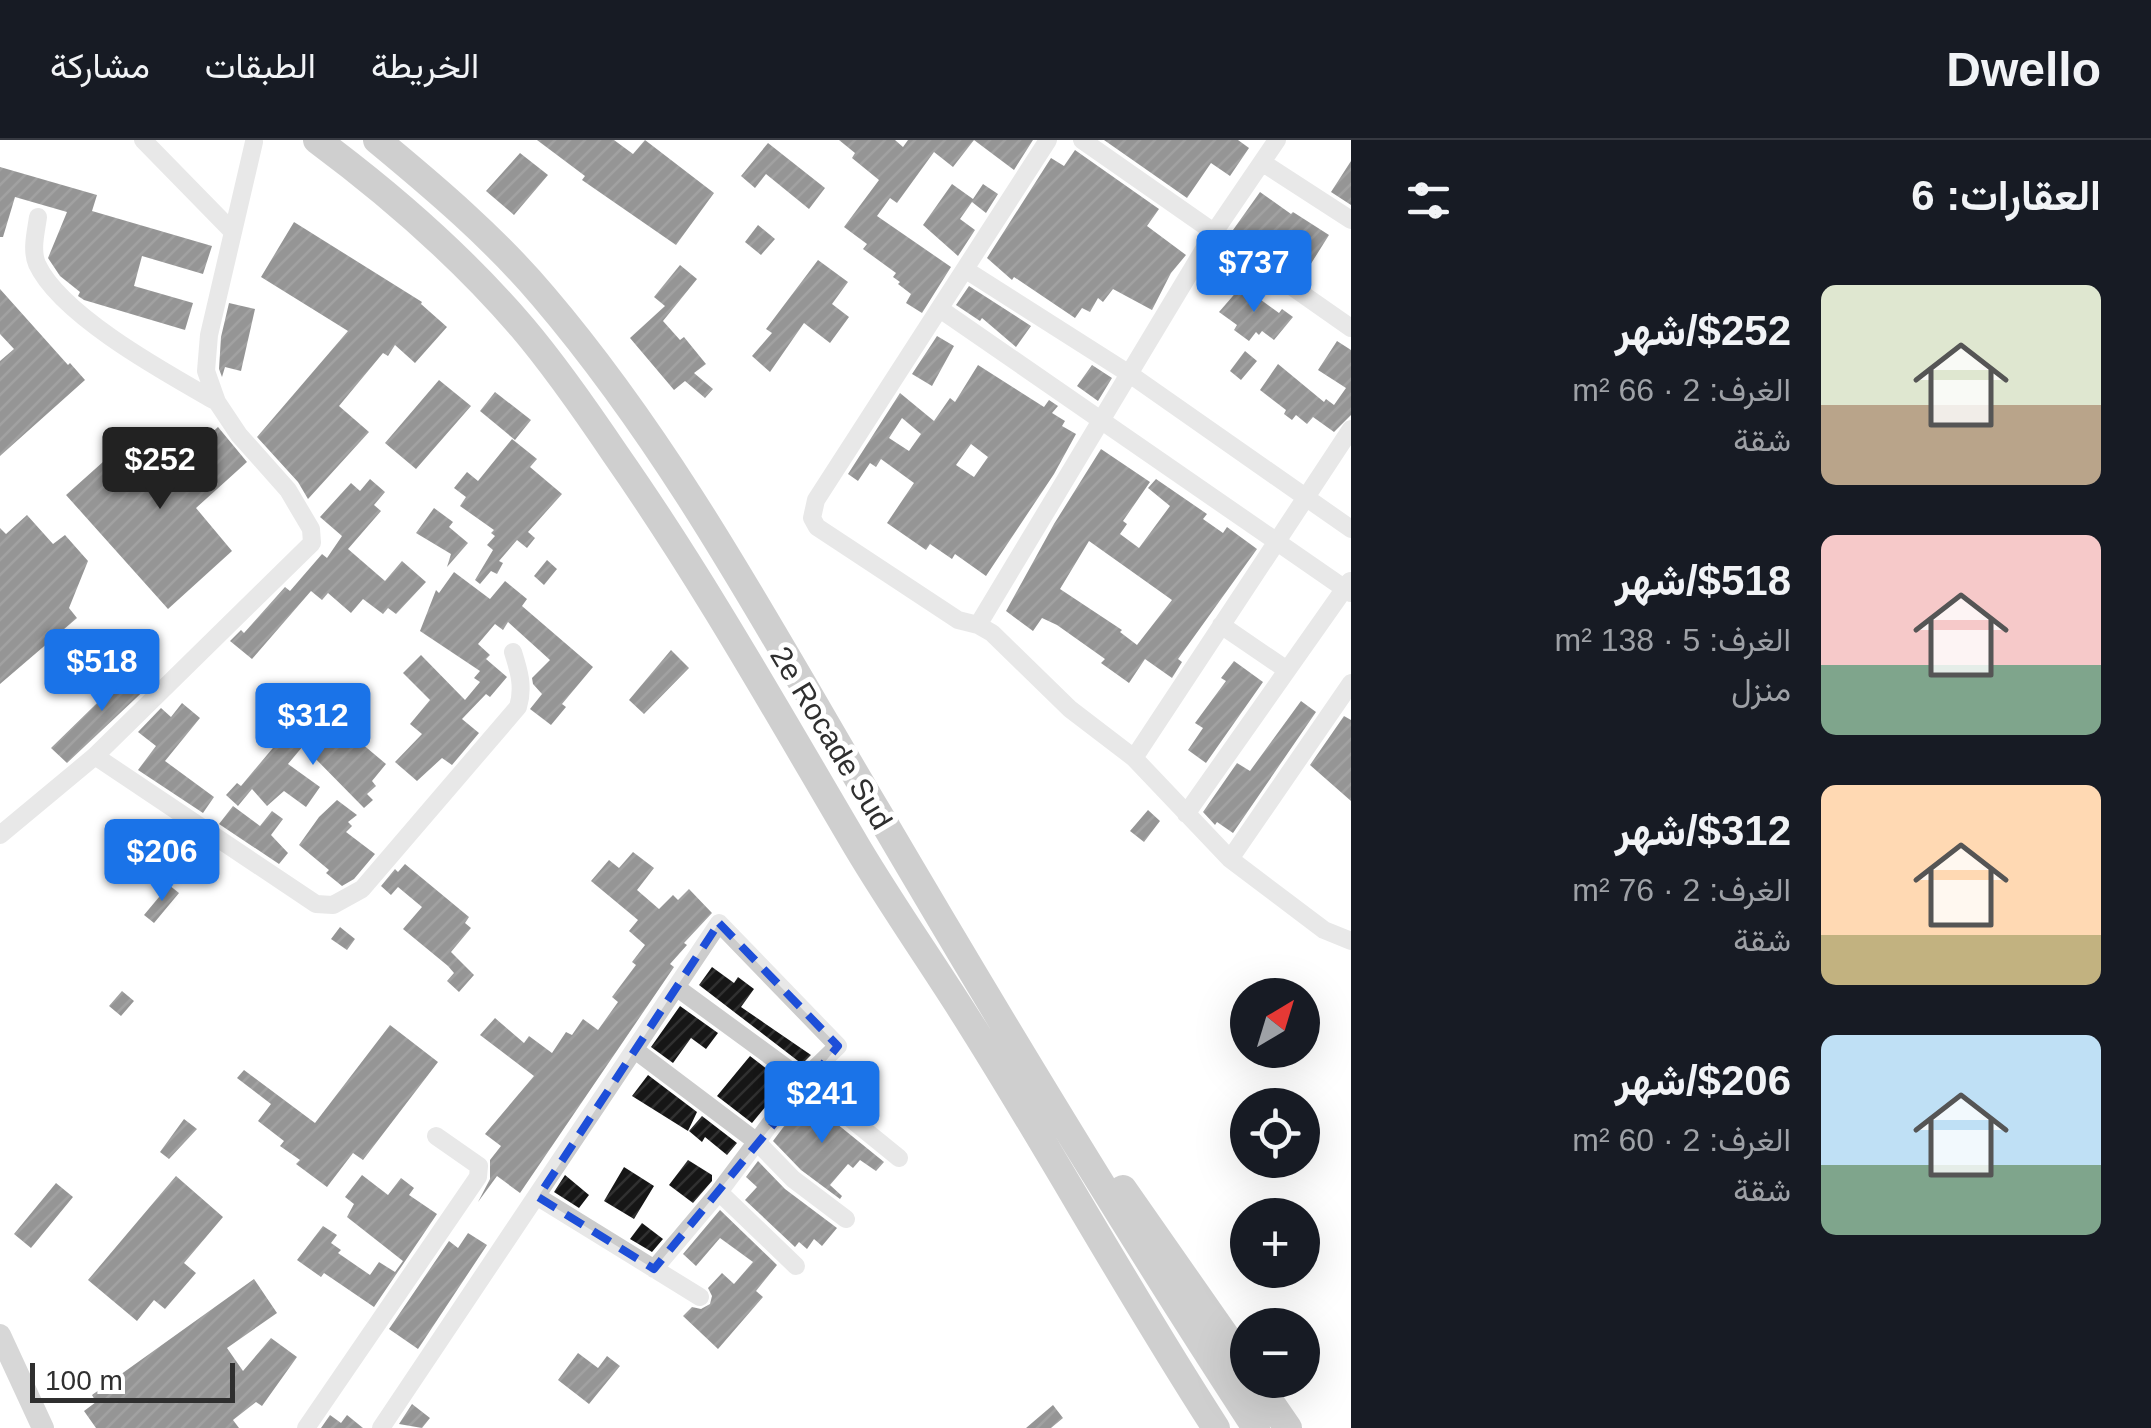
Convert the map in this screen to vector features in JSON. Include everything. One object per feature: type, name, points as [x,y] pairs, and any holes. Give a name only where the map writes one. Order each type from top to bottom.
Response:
[{"type":"highway","name":"2e Rocade Sud","points":[[317,140],[412,216],[470,272],[523,328],[605,438],[706,591],[888,898],[973,1028],[1143,1316],[1216,1428]]},
{"type":"highway","name":"2e Rocade Sud","points":[[376,140],[492,241],[540,293],[668,466],[1160,1281],[1256,1428]]},
{"type":"highway","points":[[1000,1016],[1230,1342]]},
{"type":"highway","points":[[1267,1398],[1288,1428]]},
{"type":"main road","points":[[0,1334],[43,1428]]},
{"type":"street","points":[[143,140],[233,232]]},
{"type":"street","points":[[1048,140],[816,500],[812,518],[817,527],[958,620],[992,633],[1070,709],[1134,758],[1230,860],[1324,930],[1351,941]]},
{"type":"street","points":[[1082,140],[1351,328]]},
{"type":"street","points":[[978,625],[1214,231],[1277,140]]},
{"type":"street","points":[[0,835],[95,756],[312,543],[310,529],[288,490],[239,434],[217,402],[206,371],[209,335],[254,142]]},
{"type":"street","points":[[1263,163],[1351,220]]},
{"type":"street","points":[[38,217],[36,262],[55,290],[130,353],[217,402]]},
{"type":"street","points":[[966,270],[1130,376],[1351,529]]},
{"type":"street","points":[[940,309],[1349,587],[1186,814]]},
{"type":"street","points":[[1134,758],[1351,428]]},
{"type":"street","points":[[1221,625],[1288,670]]},
{"type":"street","points":[[95,756],[316,904],[333,905],[362,889],[518,707],[522,694],[513,652]]},
{"type":"street","points":[[1230,860],[1351,683]]},
{"type":"street","points":[[381,1428],[719,922],[838,1046],[803,1080],[654,1269]]},
{"type":"street","points":[[676,987],[803,1080],[899,1158]]},
{"type":"street","points":[[635,1050],[757,1142],[793,1179],[846,1218]]},
{"type":"street","points":[[306,1428],[478,1178],[478,1166],[436,1136]]},
{"type":"street","points":[[718,1192],[796,1266]]},
{"type":"street","points":[[538,1197],[700,1298]]},
{"type":"highlighted area","points":[[719,923],[838,1046],[654,1269],[538,1197]]},
{"type":"building","points":[[537,140],[614,140],[633,154],[645,140],[714,193],[676,245],[582,180],[585,176]]},
{"type":"building","points":[[839,140],[895,140],[903,147],[908,140],[974,140],[953,167],[934,152],[897,203],[890,198],[877,216],[951,267],[922,313],[906,303],[911,294],[893,277],[896,273],[863,249],[867,244],[844,227],[879,180],[852,158],[855,153]]},
{"type":"building","points":[[974,140],[1033,140],[1014,170]]},
{"type":"building","points":[[1104,140],[1238,140],[1249,148],[1230,176],[1211,163],[1187,198]]},
{"type":"building","points":[[768,143],[825,188],[809,209],[766,174],[755,188],[741,176]]},
{"type":"building","points":[[1075,150],[1159,209],[1147,226],[1186,255],[1171,273],[1152,310],[1113,289],[1103,302],[1098,298],[1090,312],[1082,308],[1075,318],[1014,277],[1012,280],[987,258],[1051,158],[1064,166]]},
{"type":"building","points":[[520,153],[548,175],[514,215],[486,191]]},
{"type":"building","points":[[1351,161],[1351,205],[1331,192]]},
{"type":"building","points":[[0,167],[97,195],[92,211],[212,246],[203,274],[142,256],[134,286],[193,303],[185,330],[78,296],[80,292],[60,276],[48,258],[67,212],[15,197],[0,237]]},
{"type":"building","points":[[952,184],[973,199],[983,184],[998,194],[986,213],[972,202],[960,219],[975,230],[958,256],[923,225]]},
{"type":"building","points":[[1260,192],[1329,235],[1302,278],[1233,230]]},
{"type":"building","points":[[294,222],[422,302],[447,327],[415,363],[395,345],[388,356],[383,353],[339,406],[369,432],[308,499],[298,482],[257,437],[348,331],[261,277]]},
{"type":"building","points":[[758,225],[775,239],[761,255],[745,242]]},
{"type":"building","points":[[818,260],[848,282],[832,304],[849,317],[830,343],[804,323],[770,372],[752,356],[772,333],[766,329]]},
{"type":"building","points":[[680,265],[697,279],[663,321],[680,340],[684,337],[706,364],[694,373],[713,389],[705,398],[685,381],[674,390],[630,338],[665,306],[654,297]]},
{"type":"building","points":[[1245,282],[1256,291],[1253,294],[1279,313],[1282,309],[1293,317],[1274,340],[1262,331],[1249,341],[1234,330],[1237,325],[1219,312]]},
{"type":"building","points":[[969,286],[1031,326],[1016,347],[982,318],[980,321],[956,305]]},
{"type":"building","points":[[0,289],[85,380],[0,456],[0,361],[14,349],[0,334]]},
{"type":"building","points":[[229,303],[255,309],[241,371],[225,367],[222,377],[221,337]]},
{"type":"building","points":[[937,336],[954,346],[932,386],[912,374]]},
{"type":"building","points":[[1337,341],[1351,350],[1351,415],[1334,432],[1313,417],[1307,424],[1296,415],[1292,420],[1284,414],[1286,410],[1260,390],[1278,364],[1324,402],[1326,399],[1334,405],[1346,388],[1318,370]]},
{"type":"building","points":[[1245,351],[1257,361],[1241,380],[1230,371]]},
{"type":"building","points":[[978,365],[1044,407],[1049,400],[1058,406],[1052,413],[1065,421],[1062,426],[1076,434],[986,576],[955,554],[952,559],[930,544],[926,550],[887,523],[914,483],[881,459],[876,467],[870,463],[858,481],[848,474],[900,393],[934,421],[950,398],[955,402]],"holes":[[[902,418],[921,434],[909,451],[889,438]],[[971,444],[988,457],[974,477],[956,465]]]},
{"type":"building","points":[[1092,365],[1112,378],[1098,401],[1077,386]]},
{"type":"building","points":[[439,380],[471,406],[416,469],[385,443]]},
{"type":"building","points":[[495,392],[531,420],[515,440],[480,411]]},
{"type":"building","points":[[218,427],[247,462],[196,508],[232,551],[168,609],[66,495],[132,436],[166,474]]},
{"type":"building","points":[[512,439],[537,459],[530,467],[562,494],[528,532],[535,538],[527,548],[517,540],[499,561],[503,563],[497,574],[491,571],[480,584],[475,580],[493,550],[487,545],[495,536],[491,533],[494,530],[460,506],[466,497],[454,488],[467,472],[478,481]]},
{"type":"building","points":[[1101,449],[1150,482],[1123,521],[1127,524],[1120,534],[1139,548],[1170,506],[1148,488],[1156,479],[1207,514],[1203,519],[1223,533],[1227,527],[1257,549],[1178,659],[1182,662],[1172,678],[1145,659],[1129,683],[1101,663],[1105,659],[1057,625],[1042,618],[1033,631],[1006,611]],"holes":[[[1089,541],[1172,600],[1137,645],[1122,630],[1060,589]]]},
{"type":"building","points":[[370,479],[385,492],[374,505],[381,511],[348,549],[385,581],[402,561],[426,582],[396,614],[388,608],[383,614],[363,599],[351,613],[328,593],[322,600],[311,591],[252,659],[230,641],[241,630],[244,633],[285,587],[290,591],[322,554],[327,558],[342,536],[320,517],[351,483],[360,491]]},
{"type":"building","points":[[434,508],[453,522],[449,527],[468,543],[447,567],[451,554],[416,533]]},
{"type":"building","points":[[27,515],[53,544],[65,535],[88,561],[69,608],[77,618],[0,684],[0,528],[6,534]]},
{"type":"building","points":[[547,560],[557,569],[544,585],[534,576]]},
{"type":"building","points":[[454,572],[490,599],[505,581],[527,599],[522,606],[593,667],[562,704],[566,707],[551,725],[530,709],[542,694],[532,678],[550,660],[508,622],[503,630],[495,624],[478,644],[490,655],[486,659],[507,677],[490,697],[486,694],[462,719],[479,733],[452,765],[442,758],[417,781],[395,762],[422,734],[410,724],[430,700],[403,673],[421,655],[465,700],[480,682],[474,678],[480,671],[420,631],[436,590],[439,593]]},
{"type":"building","points":[[671,650],[689,668],[644,714],[629,700]]},
{"type":"building","points":[[1234,661],[1263,682],[1206,763],[1188,750],[1203,728],[1195,723],[1226,681],[1221,678]]},
{"type":"building","points":[[135,666],[152,683],[67,763],[51,748]]},
{"type":"building","points":[[1301,701],[1316,712],[1233,833],[1217,822],[1215,825],[1203,812],[1237,763],[1250,771]]},
{"type":"building","points":[[182,703],[200,718],[165,761],[214,797],[203,813],[138,770],[156,746],[138,732],[161,708],[171,717]]},
{"type":"building","points":[[1344,716],[1351,720],[1351,801],[1310,765]]},
{"type":"building","points":[[342,720],[386,764],[372,781],[376,786],[367,794],[373,800],[364,808],[303,746],[288,764],[320,787],[306,807],[284,791],[267,806],[252,789],[238,806],[226,795],[237,783],[241,786],[293,724],[314,741],[317,737],[321,740]]},
{"type":"building","points":[[337,800],[357,815],[348,822],[352,826],[346,832],[375,854],[354,879],[342,886],[299,845]]},
{"type":"building","points":[[233,806],[260,826],[272,811],[283,819],[271,835],[288,853],[279,864],[219,824]]},
{"type":"building","points":[[1148,810],[1160,821],[1144,842],[1130,831]]},
{"type":"building","points":[[633,852],[654,868],[637,890],[659,909],[673,895],[678,900],[689,889],[712,913],[684,943],[687,945],[670,964],[674,967],[520,1193],[497,1176],[478,1202],[490,1179],[490,1160],[501,1146],[485,1134],[534,1076],[480,1035],[495,1018],[524,1043],[529,1036],[552,1053],[566,1032],[572,1035],[583,1019],[598,1030],[618,1002],[612,997],[636,965],[632,962],[645,945],[629,931],[638,920],[591,881],[609,860],[619,868]]},
{"type":"building","points":[[405,864],[469,917],[465,923],[471,928],[451,952],[474,975],[459,992],[447,981],[454,973],[448,966],[403,929],[422,907],[398,887],[391,895],[381,886],[395,869],[398,872]]},
{"type":"building","points":[[169,885],[179,893],[154,923],[144,915]]},
{"type":"building","points":[[340,927],[355,939],[347,950],[331,939]]},
{"type":"building","points":[[712,967],[734,983],[738,977],[754,989],[741,1007],[811,1055],[802,1064],[699,985]]},
{"type":"building","points":[[122,991],[134,1001],[121,1016],[109,1006]]},
{"type":"building","points":[[680,1006],[718,1033],[706,1049],[691,1038],[673,1063],[651,1047]]},
{"type":"building","points":[[390,1025],[438,1062],[363,1160],[353,1153],[327,1187],[296,1164],[300,1160],[280,1146],[284,1141],[258,1121],[271,1104],[237,1078],[244,1070],[315,1123]]},
{"type":"building","points":[[750,1056],[785,1083],[752,1123],[717,1096]]},
{"type":"building","points":[[648,1075],[697,1112],[688,1131],[632,1096]]},
{"type":"building","points":[[805,1098],[884,1162],[876,1171],[860,1160],[853,1168],[848,1164],[830,1185],[842,1196],[840,1199],[801,1170],[773,1141]]},
{"type":"building","points":[[702,1116],[737,1143],[727,1155],[705,1137],[702,1142],[689,1131]]},
{"type":"building","points":[[184,1119],[197,1129],[169,1159],[160,1152]]},
{"type":"building","points":[[688,1160],[712,1175],[712,1181],[693,1203],[669,1185]]},
{"type":"building","points":[[758,1161],[785,1189],[837,1228],[822,1246],[814,1239],[807,1249],[799,1242],[795,1247],[745,1200],[757,1187],[746,1177]]},
{"type":"building","points":[[624,1167],[654,1186],[634,1219],[604,1201]]},
{"type":"building","points":[[362,1175],[388,1195],[401,1178],[414,1188],[409,1195],[437,1214],[374,1307],[297,1260],[323,1226],[337,1235],[331,1243],[341,1250],[338,1253],[370,1275],[379,1262],[395,1272],[403,1261],[347,1217],[354,1204],[345,1197]]},
{"type":"building","points":[[565,1175],[589,1195],[579,1208],[554,1192]]},
{"type":"building","points":[[176,1176],[223,1217],[184,1263],[196,1273],[165,1309],[154,1300],[137,1321],[88,1280]]},
{"type":"building","points":[[56,1183],[73,1197],[31,1248],[14,1234]]},
{"type":"building","points":[[720,1210],[777,1265],[756,1291],[763,1297],[718,1349],[683,1316],[692,1307],[701,1309],[710,1304],[708,1288],[722,1273],[734,1284],[753,1262],[720,1238],[696,1266],[683,1254]]},
{"type":"building","points":[[642,1223],[663,1239],[652,1252],[630,1239]]},
{"type":"building","points":[[468,1233],[487,1245],[418,1349],[389,1329],[449,1241],[458,1248]]},
{"type":"building","points":[[254,1279],[277,1313],[227,1348],[243,1371],[271,1338],[297,1357],[262,1406],[256,1402],[233,1420],[239,1428],[96,1428],[84,1411],[96,1402],[92,1395]]},
{"type":"building","points":[[578,1353],[598,1368],[607,1356],[620,1366],[589,1404],[558,1380]]},
{"type":"building","points":[[412,1404],[430,1418],[422,1428],[399,1424]]},
{"type":"building","points":[[1053,1405],[1063,1418],[1051,1428],[1026,1428]]},
{"type":"building","points":[[330,1415],[341,1423],[347,1415],[363,1428],[321,1428]]}]
